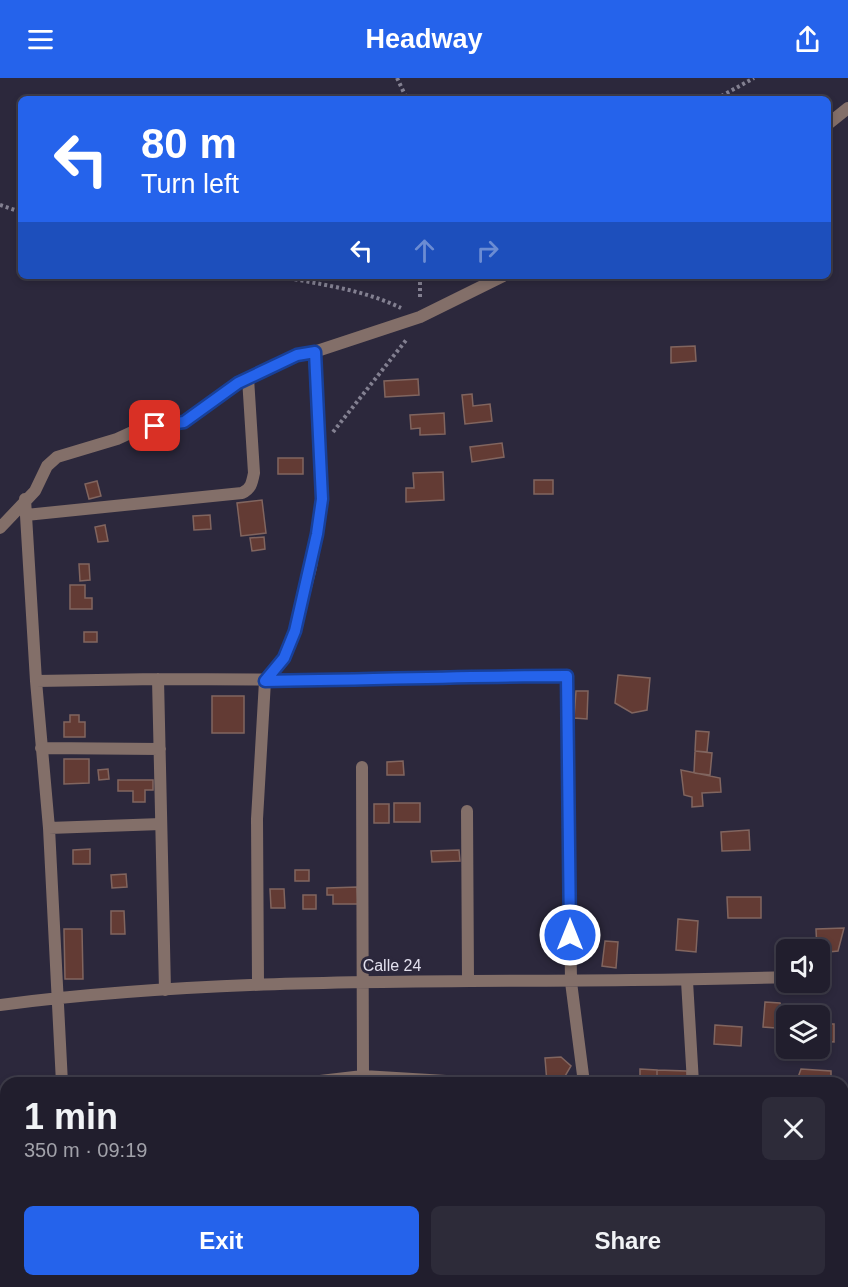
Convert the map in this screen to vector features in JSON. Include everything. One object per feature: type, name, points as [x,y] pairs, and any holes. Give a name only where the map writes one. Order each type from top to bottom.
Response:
[{"type":"street","points":[[831,122],[848,108]]},
{"type":"street","points":[[0,528],[35,491],[47,466],[57,457],[117,439],[147,427],[184,422],[238,383],[297,355],[315,352],[420,317],[497,279]]},
{"type":"street","points":[[258,983],[258,819],[265,681],[284,658],[295,631],[311,567],[322,499],[315,352]]},
{"type":"street","points":[[26,515],[242,494],[247,491],[254,473],[248,378]]},
{"type":"street","points":[[25,499],[36,681],[49,828],[62,1077]]},
{"type":"street","points":[[36,681],[158,679],[265,681],[567,676],[571,982],[583,1077]]},
{"type":"street","points":[[158,679],[165,990]]},
{"type":"street","points":[[41,748],[160,749]]},
{"type":"street","points":[[362,767],[363,1076]]},
{"type":"street","points":[[467,811],[468,981]]},
{"type":"street","points":[[49,828],[161,824]]},
{"type":"street","name":"Calle 24","points":[[0,1005],[57,998],[258,983],[687,981],[776,977]]},
{"type":"street","points":[[687,981],[693,1077]]},
{"type":"street","points":[[354,1077],[379,1077]]},
{"type":"path","points":[[397,78],[406,96]]},
{"type":"path","points":[[721,96],[754,78]]},
{"type":"path","points":[[0,205],[18,211]]},
{"type":"path","points":[[295,279],[330,285],[389,302],[420,317]]},
{"type":"path","points":[[320,449],[400,349],[420,317],[420,279]]},
{"type":"building","points":[[695,346],[696,361],[671,363],[671,347]]},
{"type":"building","points":[[418,379],[419,395],[385,397],[384,381]]},
{"type":"building","points":[[472,394],[473,406],[490,404],[492,421],[465,424],[462,395]]},
{"type":"building","points":[[444,413],[445,434],[420,435],[420,428],[411,429],[410,415]]},
{"type":"building","points":[[502,443],[504,457],[472,462],[470,447]]},
{"type":"building","points":[[278,458],[303,458],[303,474],[278,474]]},
{"type":"building","points":[[443,472],[444,500],[406,502],[406,488],[414,488],[413,473]]},
{"type":"building","points":[[534,480],[553,480],[553,494],[534,494]]},
{"type":"building","points":[[97,481],[101,496],[89,499],[85,484]]},
{"type":"building","points":[[262,500],[266,533],[241,536],[237,503]]},
{"type":"building","points":[[210,515],[211,529],[194,530],[193,516]]},
{"type":"building","points":[[105,525],[108,541],[98,542],[95,527]]},
{"type":"building","points":[[264,537],[265,549],[252,551],[250,538]]},
{"type":"building","points":[[79,564],[89,564],[90,580],[80,581]]},
{"type":"building","points":[[70,585],[85,585],[85,598],[92,598],[92,609],[70,609]]},
{"type":"building","points":[[84,632],[97,632],[97,642],[84,642]]},
{"type":"building","points":[[618,675],[650,678],[647,710],[632,713],[615,703]]},
{"type":"building","points":[[576,691],[588,691],[587,719],[574,718]]},
{"type":"building","points":[[212,696],[244,696],[244,733],[212,733]]},
{"type":"building","points":[[70,715],[79,715],[79,722],[85,722],[85,737],[64,737],[64,722],[70,722]]},
{"type":"building","points":[[696,731],[709,732],[707,752],[695,751]]},
{"type":"building","points":[[695,751],[712,753],[710,775],[694,773]]},
{"type":"building","points":[[64,759],[89,759],[89,783],[64,784]]},
{"type":"building","points":[[403,761],[404,775],[387,775],[387,762]]},
{"type":"building","points":[[108,769],[109,779],[99,780],[98,770]]},
{"type":"building","points":[[681,770],[720,778],[721,792],[702,793],[703,806],[692,807],[692,797],[684,795]]},
{"type":"building","points":[[118,780],[153,780],[153,790],[145,790],[145,802],[133,802],[133,791],[118,791]]},
{"type":"building","points":[[394,803],[420,803],[420,822],[394,822]]},
{"type":"building","points":[[374,804],[389,804],[389,823],[374,823]]},
{"type":"building","points":[[749,830],[750,850],[722,851],[721,832]]},
{"type":"building","points":[[90,849],[90,864],[73,864],[73,850]]},
{"type":"building","points":[[459,850],[460,861],[432,862],[431,851]]},
{"type":"building","points":[[295,870],[309,870],[309,881],[295,881]]},
{"type":"building","points":[[126,874],[127,887],[112,888],[111,875]]},
{"type":"building","points":[[357,887],[358,904],[333,904],[333,895],[327,895],[327,888]]},
{"type":"building","points":[[270,889],[284,889],[285,908],[271,908]]},
{"type":"building","points":[[303,895],[316,895],[316,909],[303,909]]},
{"type":"building","points":[[727,897],[761,897],[761,918],[728,918]]},
{"type":"building","points":[[111,911],[124,911],[125,934],[111,934]]},
{"type":"building","points":[[678,919],[698,921],[696,952],[676,950]]},
{"type":"building","points":[[844,928],[838,951],[830,952],[830,939],[816,939],[816,929]]},
{"type":"building","points":[[64,929],[82,929],[83,979],[65,979]]},
{"type":"building","points":[[605,941],[618,942],[616,968],[602,966]]},
{"type":"building","points":[[765,1002],[780,1003],[781,1005],[776,1005],[776,1028],[763,1027]]},
{"type":"building","points":[[830,1024],[834,1024],[834,1042],[830,1042]]},
{"type":"building","points":[[715,1025],[742,1027],[741,1046],[714,1044]]},
{"type":"building","points":[[561,1057],[571,1066],[565,1077],[547,1077],[545,1058]]},
{"type":"building","points":[[640,1069],[657,1070],[657,1077],[640,1077]]},
{"type":"building","points":[[801,1069],[831,1071],[831,1077],[798,1077]]},
{"type":"building","points":[[657,1070],[687,1071],[687,1077],[657,1077]]},
{"type":"route","points":[[155,426],[184,422],[238,383],[297,355],[315,352],[322,499],[317,534],[295,631],[284,658],[265,681],[567,676],[570,935]]}]
